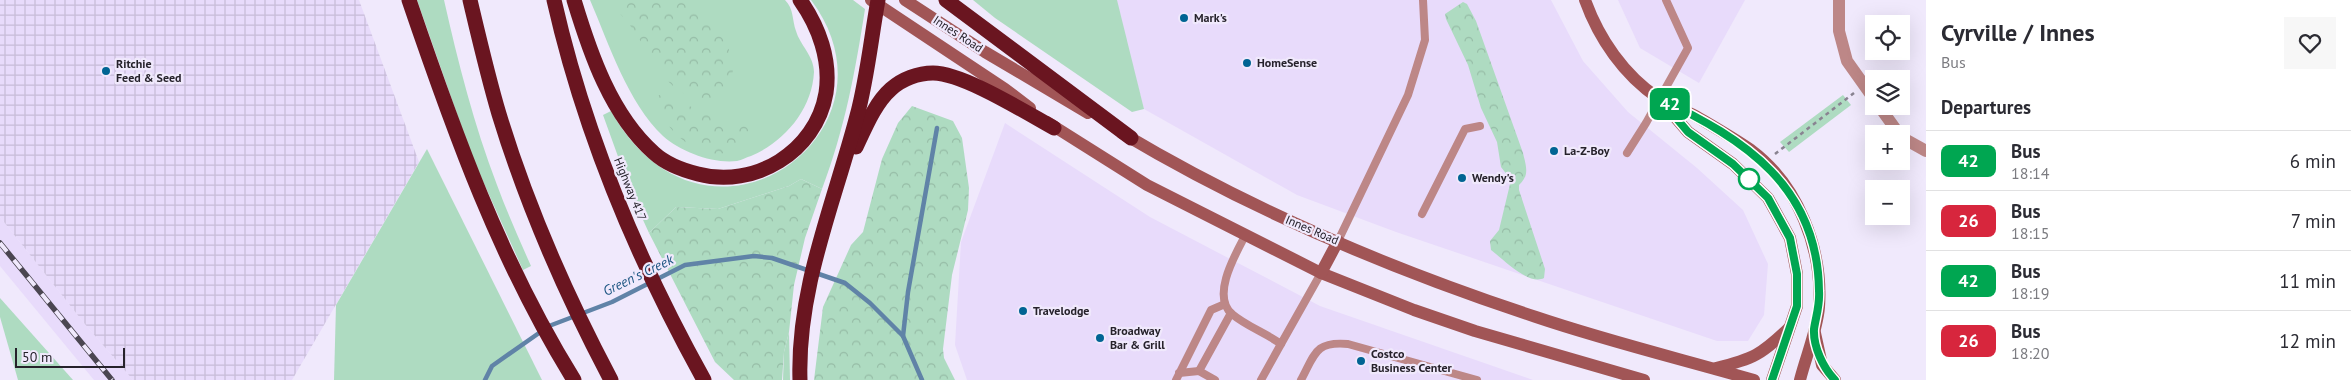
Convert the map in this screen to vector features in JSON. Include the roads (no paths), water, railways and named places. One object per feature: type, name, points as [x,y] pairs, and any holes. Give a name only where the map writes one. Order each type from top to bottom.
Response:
[{"type":"highway","points":[[408,0],[473,181],[534,311],[574,380]]},
{"type":"highway","points":[[464,0],[511,149],[566,291],[611,380]]},
{"type":"highway","points":[[470,0],[489,75]]},
{"type":"highway","name":"Highway 417","points":[[554,0],[589,122],[643,260],[667,311],[704,380]]},
{"type":"highway","points":[[574,0],[604,80],[619,110],[637,136],[655,154],[675,167],[721,178],[756,173],[787,157],[808,134],[820,114],[826,93],[826,60],[816,27],[800,0]]},
{"type":"highway","points":[[946,0],[1131,138]]},
{"type":"highway","points":[[800,380],[801,336],[805,301],[820,241],[858,114],[875,1]]},
{"type":"highway","points":[[835,192],[871,116],[884,97],[897,85],[915,76],[934,73],[953,77],[1054,128]]},
{"type":"main road","name":"Innes Road","points":[[905,0],[985,52],[1131,138],[1260,207],[1432,280],[1537,318],[1754,380]]},
{"type":"main road","points":[[1584,0],[1604,41],[1624,68],[1660,99],[1688,132],[1733,164],[1768,198],[1790,238],[1797,274],[1797,306],[1772,380]]},
{"type":"main road","name":"Innes Road","points":[[875,1],[1005,89],[1054,128],[1147,185],[1245,236],[1322,273],[1414,310],[1475,331],[1644,380]]},
{"type":"main road","points":[[1660,99],[1698,117],[1751,151],[1782,180],[1799,208],[1812,241],[1820,291],[1819,309],[1800,380]]},
{"type":"main road","points":[[1322,273],[1338,241]]},
{"type":"main road","points":[[1713,368],[1749,360],[1769,347],[1790,326]]},
{"type":"main road","points":[[1814,330],[1822,365],[1835,380]]},
{"type":"street","points":[[1839,0],[1839,31],[1847,61],[1865,86]]},
{"type":"street","points":[[1910,142],[1926,151]]},
{"type":"lane","points":[[1338,241],[1408,95],[1425,40],[1423,0]]},
{"type":"lane","points":[[1626,153],[1660,99],[1688,48],[1666,0]]},
{"type":"lane","points":[[1422,214],[1465,128],[1480,126]]},
{"type":"lane","points":[[1245,236],[1224,283],[1225,304],[1231,313],[1281,344]]},
{"type":"lane","points":[[1262,380],[1322,273]]},
{"type":"lane","points":[[1177,376],[1211,310],[1225,304]]},
{"type":"lane","points":[[1199,372],[1231,313]]},
{"type":"lane","points":[[1301,380],[1316,351],[1330,343],[1348,344],[1477,380]]},
{"type":"lane","points":[[1177,376],[1199,372],[1215,380]]},
{"type":"waterway","points":[[903,336],[908,292],[937,128]]},
{"type":"waterway","name":"Green's Creek","points":[[485,380],[492,366],[549,326],[612,302],[685,265],[754,256],[772,258],[845,283],[870,303],[903,336],[922,380]]},
{"type":"railway","points":[[0,243],[112,380]]},
{"type":"place","name":"Mark's","points":[[1184,18]]},
{"type":"place","name":"HomeSense","points":[[1247,63]]},
{"type":"place","name":"Ritchie Feed & Seed","points":[[106,71]]},
{"type":"place","name":"La-Z-Boy","points":[[1554,151]]},
{"type":"place","name":"Wendy's","points":[[1462,178]]},
{"type":"place","name":"Travelodge","points":[[1023,311]]},
{"type":"place","name":"Broadway Bar & Grill","points":[[1100,338]]},
{"type":"place","name":"Costco Business Center","points":[[1361,361]]}]
